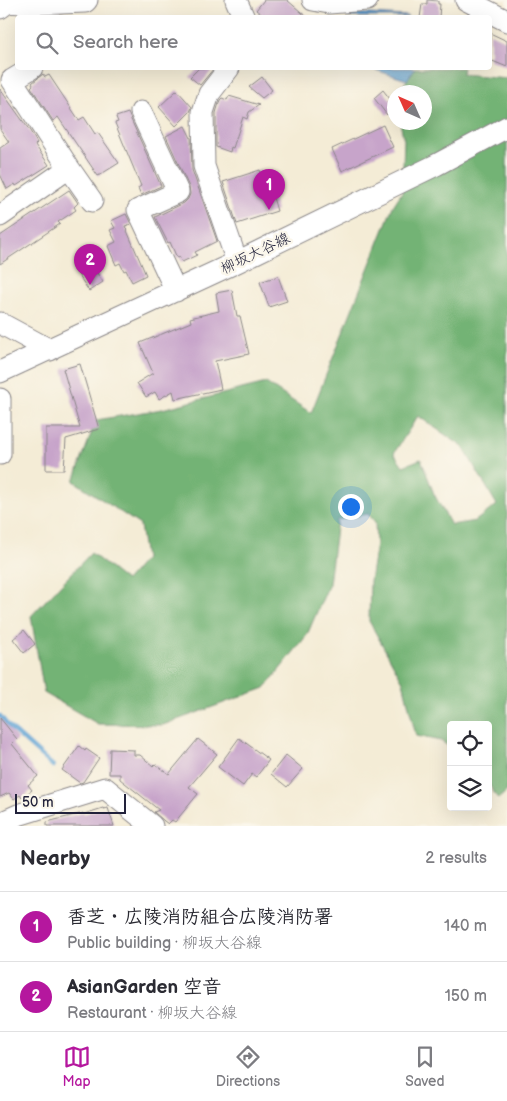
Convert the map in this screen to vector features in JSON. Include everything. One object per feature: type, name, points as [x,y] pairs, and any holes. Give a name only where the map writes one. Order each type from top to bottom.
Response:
[{"type":"street","points":[[0,8],[8,2],[36,4],[85,2],[87,0]]},
{"type":"street","points":[[236,0],[243,15]]},
{"type":"street","points":[[313,0],[329,3],[368,0]]},
{"type":"street","points":[[466,0],[507,22]]},
{"type":"street","points":[[29,70],[12,80],[92,201]]},
{"type":"street","points":[[227,70],[209,94],[202,112],[204,166],[236,262]]},
{"type":"street","points":[[141,112],[178,192],[138,210],[176,291]]},
{"type":"street","name":"柳坂大谷線","points":[[0,372],[176,291],[436,165],[507,127]]},
{"type":"street","points":[[2,209],[70,168]]},
{"type":"street","points":[[0,323],[50,350]]},
{"type":"street","points":[[0,400],[0,454]]},
{"type":"street","points":[[14,821],[105,788],[152,826]]},
{"type":"green space","points":[[414,70],[463,70],[462,74],[507,78],[507,791],[498,799],[492,789],[492,721],[447,721],[447,745],[441,741],[416,736],[403,682],[369,621],[370,581],[376,544],[375,522],[368,514],[337,520],[329,584],[307,635],[265,688],[163,725],[98,724],[44,693],[31,616],[91,553],[126,581],[145,559],[140,525],[74,481],[96,420],[162,409],[266,383],[311,413],[393,206],[402,192],[404,140],[402,130],[432,130],[432,85],[404,85]],"holes":[[[418,416],[463,447],[497,505],[475,521],[451,525],[434,494],[421,459],[403,466],[394,453]]]},
{"type":"water","points":[[348,13],[387,15],[348,15]]},
{"type":"water","points":[[375,70],[414,70],[407,80]]},
{"type":"building","points":[[264,0],[287,0],[304,15],[262,15],[256,10]]},
{"type":"building","points":[[427,0],[438,1],[438,4],[440,4],[439,15],[420,15],[422,4],[427,4]]},
{"type":"building","points":[[492,34],[507,41],[507,67],[492,61]]},
{"type":"building","points":[[197,70],[212,70],[200,85],[190,77]]},
{"type":"building","points":[[43,74],[45,77],[49,75],[79,120],[84,117],[95,134],[98,133],[119,163],[98,176],[58,117],[53,121],[31,87],[32,83]]},
{"type":"building","points":[[262,77],[272,90],[262,98],[249,87]]},
{"type":"building","points":[[0,89],[30,131],[37,143],[35,145],[49,165],[16,186],[15,184],[7,189],[0,174],[0,148],[9,142],[0,129]]},
{"type":"building","points":[[177,90],[192,107],[190,112],[176,126],[159,107]]},
{"type":"building","points":[[383,90],[387,95],[387,115],[374,98]]},
{"type":"building","points":[[229,96],[259,105],[249,112],[247,119],[243,117],[230,152],[216,147],[216,113],[220,100],[222,98],[227,100]]},
{"type":"building","points":[[128,113],[161,186],[141,195],[138,188],[141,186],[115,123],[118,122],[116,117]]},
{"type":"building","points":[[383,125],[393,147],[342,171],[332,149]]},
{"type":"building","points":[[185,126],[191,138],[192,170],[217,241],[195,252],[197,255],[182,262],[179,257],[177,258],[170,242],[168,243],[155,217],[184,203],[190,194],[189,187],[166,136]]},
{"type":"building","points":[[260,170],[265,185],[269,184],[277,211],[237,224],[223,182]]},
{"type":"building","points":[[69,190],[78,203],[74,207],[76,210],[58,222],[60,224],[0,264],[0,236]]},
{"type":"building","points":[[126,214],[131,224],[125,226],[146,275],[132,282],[120,263],[116,265],[108,246],[116,242],[110,230],[115,228],[111,221]]},
{"type":"building","points":[[89,261],[103,282],[89,291],[75,270]]},
{"type":"building","points":[[278,276],[287,301],[269,307],[260,282]]},
{"type":"building","points":[[232,290],[237,316],[240,316],[249,354],[215,361],[221,389],[175,399],[173,391],[159,399],[155,392],[146,397],[137,383],[153,373],[140,343],[191,322],[190,318],[219,311],[216,293]]},
{"type":"building","points":[[80,364],[99,429],[66,439],[64,470],[46,470],[46,428],[80,428],[63,369]]},
{"type":"building","points":[[24,630],[35,644],[24,653],[13,639]]},
{"type":"building","points":[[0,718],[17,739],[12,744],[38,776],[28,785],[32,790],[22,798],[20,795],[14,799],[9,793],[0,797]]},
{"type":"building","points":[[239,738],[269,760],[256,777],[252,774],[243,786],[218,767]]},
{"type":"building","points":[[198,739],[217,754],[189,787],[198,794],[175,822],[172,820],[168,824],[164,821],[154,812],[159,810],[120,779],[120,774],[109,774],[110,749],[134,750],[134,755],[140,755],[153,766],[155,764],[169,774]]},
{"type":"building","points":[[79,746],[99,758],[83,782],[80,783],[62,770]]},
{"type":"building","points":[[286,755],[303,769],[287,787],[271,774]]},
{"type":"building","points":[[108,808],[114,826],[47,826],[47,822]]},
{"type":"waterway","points":[[0,716],[8,726],[53,766]]},
{"type":"place","name":"香芝・広陵消防組合広陵消防署","points":[[269,210]]},
{"type":"place","name":"AsianGarden 空音","points":[[90,285]]}]
